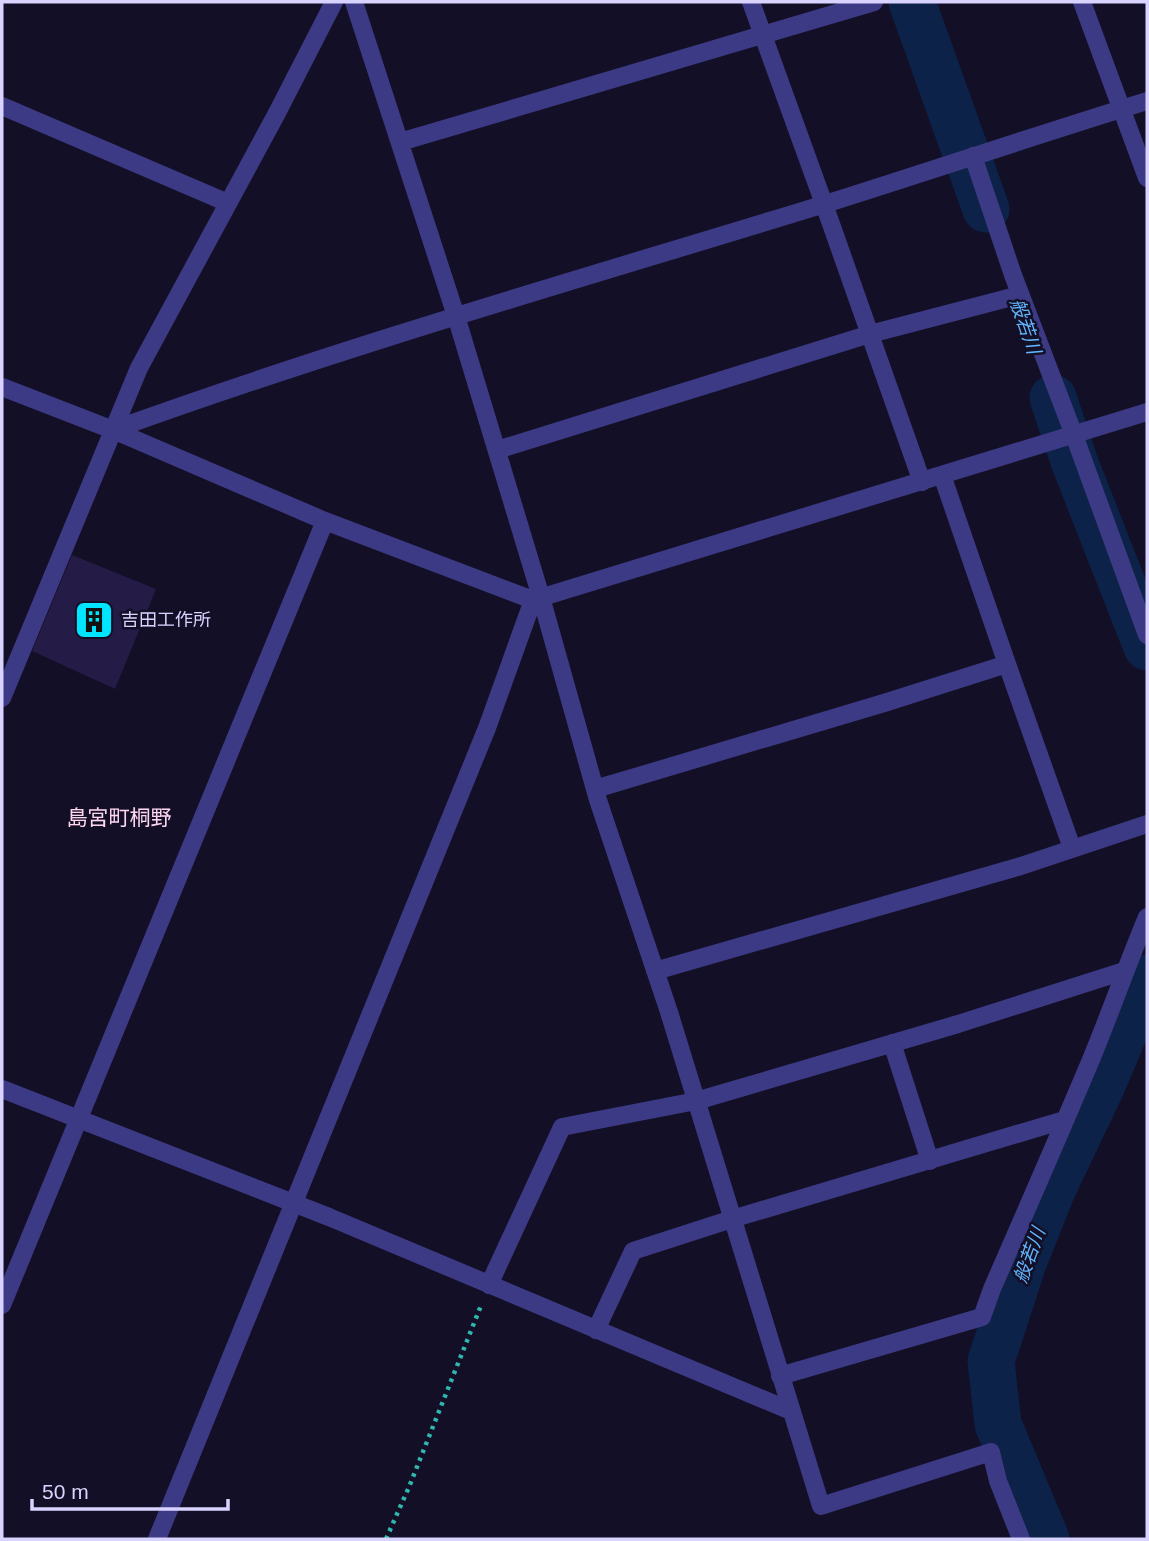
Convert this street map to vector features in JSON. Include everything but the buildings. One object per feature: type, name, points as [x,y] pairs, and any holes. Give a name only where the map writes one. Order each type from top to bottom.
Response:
[{"type":"street","points":[[2,698],[139,368],[334,2]]},
{"type":"street","points":[[354,2],[456,316],[595,789],[696,1101],[821,1506],[991,1452],[998,1481],[1021,1539]]},
{"type":"street","points":[[751,2],[922,482]]},
{"type":"street","points":[[400,142],[874,2]]},
{"type":"street","points":[[1082,2],[1147,178]]},
{"type":"street","points":[[113,430],[201,398],[456,316],[824,204],[1147,101]]},
{"type":"street","points":[[2,106],[228,203]]},
{"type":"street","points":[[974,156],[1020,295],[1147,635]]},
{"type":"street","points":[[497,450],[870,334],[1020,295]]},
{"type":"street","points":[[2,387],[113,430],[325,521],[537,598],[1147,412]]},
{"type":"street","points":[[942,475],[1072,848]]},
{"type":"street","points":[[2,1305],[325,521]]},
{"type":"street","points":[[156,1539],[487,728],[537,598]]},
{"type":"street","points":[[595,789],[1007,664]]},
{"type":"street","points":[[655,971],[1008,869],[1147,824]]},
{"type":"street","points":[[780,1376],[982,1317],[1147,917]]},
{"type":"street","points":[[489,1285],[562,1127],[696,1101],[958,1024],[1125,971]]},
{"type":"street","points":[[892,1043],[930,1161]]},
{"type":"street","points":[[2,1089],[293,1203],[790,1411]]},
{"type":"street","points":[[596,1330],[633,1251],[1064,1120]]},
{"type":"path","points":[[386,1539],[489,1285]]},
{"type":"waterway","name":"般若川","points":[[912,2],[986,209]]},
{"type":"waterway","name":"般若川","points":[[1053,398],[1074,461],[1147,647]]},
{"type":"waterway","name":"般若川","points":[[1046,1539],[998,1424],[991,1361],[1023,1263],[1052,1190],[1102,1085],[1147,978]]},
{"type":"place","name":"吉田工作所","points":[[94,620]]},
{"type":"district","name":"島宮町桐野","points":[[119,818]]}]
